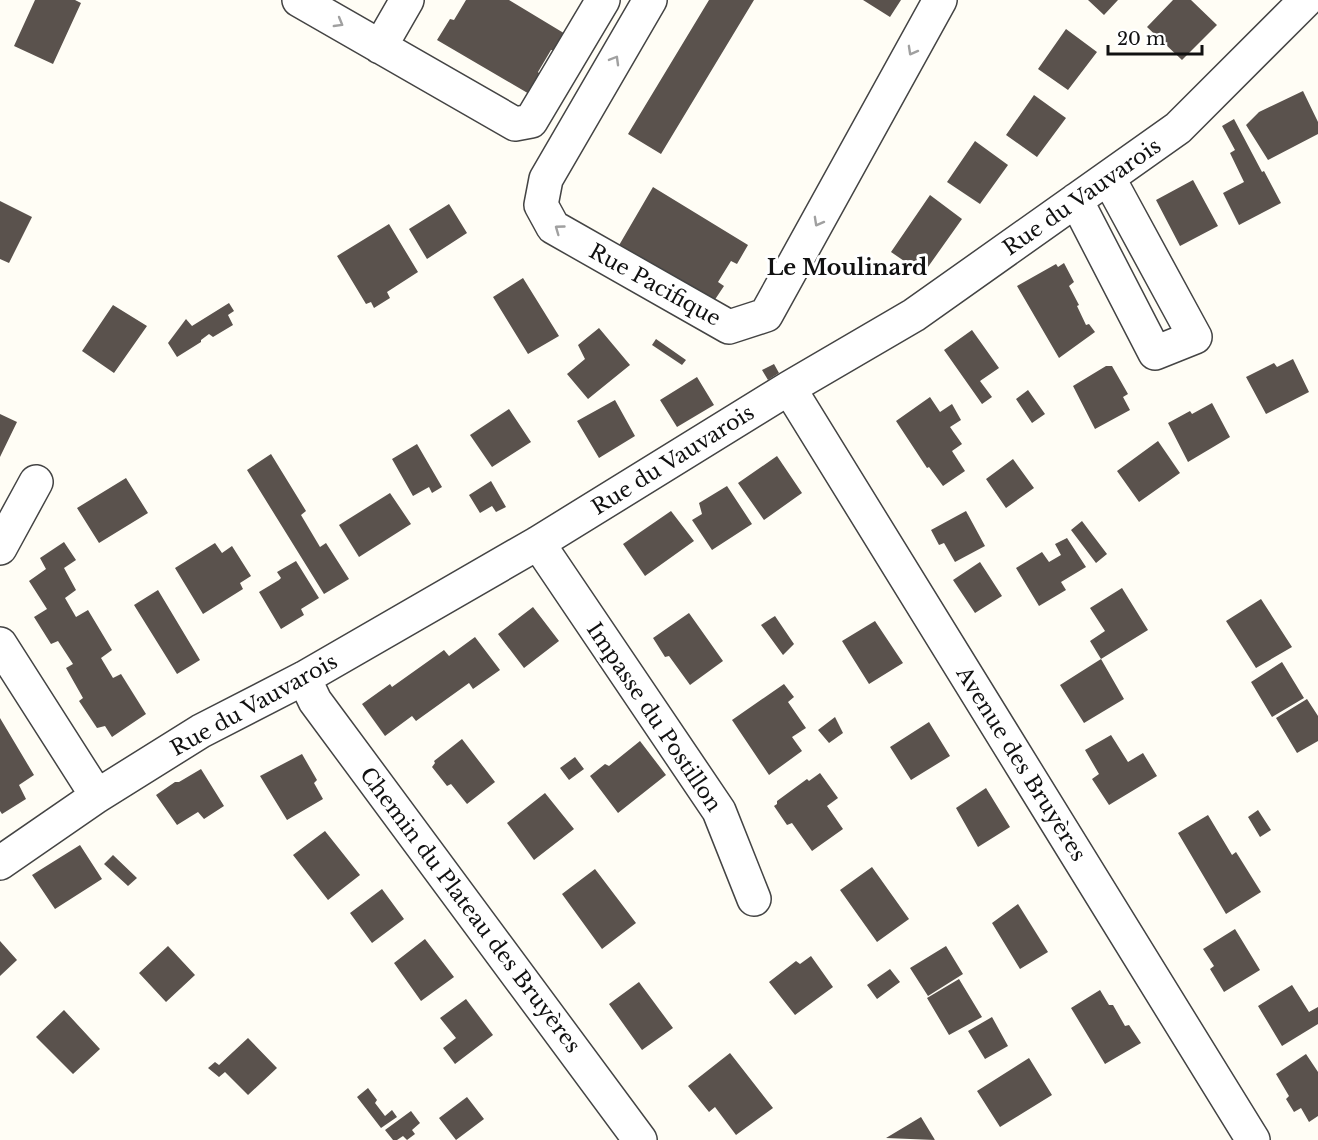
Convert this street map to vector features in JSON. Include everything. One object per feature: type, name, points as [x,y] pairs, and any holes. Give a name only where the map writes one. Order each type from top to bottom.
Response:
[{"type":"street","points":[[299,0],[515,124],[531,121],[603,0]]},
{"type":"street","points":[[380,47],[407,0]]},
{"type":"street","name":"Rue Pacifique","points":[[650,0],[546,179],[542,205],[553,227],[729,327],[766,315],[940,0]]},
{"type":"street","name":"Rue du Vauvarois","points":[[0,863],[97,796],[201,731],[304,678],[538,543],[789,388],[915,315],[1178,128],[1306,0]]},
{"type":"street","points":[[1076,200],[1155,353],[1195,337],[1109,178]]},
{"type":"street","name":"Avenue des Bruyères","points":[[789,388],[1252,1140]]},
{"type":"street","points":[[0,548],[36,482]]},
{"type":"street","name":"Impasse du Postillon","points":[[538,543],[719,811],[754,899]]},
{"type":"street","points":[[0,644],[97,796]]},
{"type":"street","name":"Chemin du Plateau des Bruyères","points":[[304,678],[315,701],[640,1140]]},
{"type":"building","points":[[35,0],[75,0],[81,3],[53,64],[14,46]]},
{"type":"building","points":[[466,0],[509,0],[567,35],[558,51],[551,50],[538,72],[542,77],[531,95],[437,40],[450,19],[454,20]]},
{"type":"building","points":[[709,0],[754,0],[661,154],[628,134]]},
{"type":"building","points":[[863,0],[901,0],[890,17]]},
{"type":"building","points":[[1088,0],[1118,0],[1104,15]]},
{"type":"building","points":[[1173,0],[1191,0],[1217,25],[1182,60],[1147,27]]},
{"type":"building","points":[[1066,29],[1097,52],[1068,90],[1038,69]]},
{"type":"building","points":[[1303,91],[1318,122],[1318,134],[1268,160],[1246,125],[1259,112]]},
{"type":"building","points":[[1034,95],[1066,118],[1037,157],[1006,135]]},
{"type":"building","points":[[1234,119],[1281,203],[1239,225],[1223,193],[1244,182],[1230,153],[1235,150],[1222,126]]},
{"type":"building","points":[[975,141],[1008,165],[980,204],[947,182]]},
{"type":"building","points":[[1193,180],[1218,226],[1180,246],[1156,200]]},
{"type":"building","points":[[653,187],[748,245],[737,264],[731,261],[718,282],[724,286],[712,304],[618,247]]},
{"type":"building","points":[[930,195],[962,219],[923,274],[891,252]]},
{"type":"building","points":[[0,201],[32,217],[9,263],[0,259]]},
{"type":"building","points":[[449,204],[467,233],[427,259],[409,229]]},
{"type":"building","points":[[389,224],[418,272],[387,292],[390,298],[374,308],[371,302],[366,304],[337,256]]},
{"type":"building","points":[[1064,263],[1074,282],[1069,286],[1079,305],[1077,306],[1086,325],[1089,324],[1095,332],[1059,358],[1017,286],[1056,264],[1058,267]]},
{"type":"building","points":[[523,278],[559,336],[528,354],[493,297]]},
{"type":"building","points":[[229,303],[234,311],[228,315],[233,325],[213,337],[209,334],[201,342],[177,357],[168,343],[186,319],[192,326]]},
{"type":"building","points":[[113,305],[147,326],[114,373],[82,351]]},
{"type":"building","points":[[599,328],[630,365],[588,399],[567,374],[585,359],[578,345]]},
{"type":"building","points":[[972,330],[999,368],[980,381],[992,397],[982,404],[944,350]]},
{"type":"building","points":[[656,339],[686,360],[682,365],[652,345]]},
{"type":"building","points":[[1293,359],[1309,392],[1266,414],[1246,377],[1274,363],[1277,367]]},
{"type":"building","points":[[774,364],[779,373],[768,380],[762,370]]},
{"type":"building","points":[[1106,366],[1112,366],[1128,394],[1123,397],[1130,410],[1095,429],[1073,386]]},
{"type":"building","points":[[697,377],[714,405],[677,427],[660,400]]},
{"type":"building","points":[[1028,390],[1045,414],[1032,423],[1016,399]]},
{"type":"building","points":[[930,397],[940,412],[952,404],[961,420],[950,427],[962,444],[952,451],[965,471],[943,486],[929,467],[927,468],[896,421]]},
{"type":"building","points":[[615,400],[635,436],[599,458],[577,421]]},
{"type":"building","points":[[1212,403],[1230,437],[1188,462],[1168,423],[1190,411],[1192,414]]},
{"type":"building","points":[[509,409],[531,442],[492,467],[470,435]]},
{"type":"building","points":[[0,414],[17,422],[0,457]]},
{"type":"building","points":[[1158,441],[1180,473],[1139,502],[1117,471]]},
{"type":"building","points":[[417,444],[442,487],[432,493],[429,487],[413,496],[392,459]]},
{"type":"building","points":[[271,454],[306,511],[301,515],[320,547],[326,543],[349,579],[324,594],[247,470]]},
{"type":"building","points":[[777,456],[802,493],[764,520],[738,483]]},
{"type":"building","points":[[1013,459],[1034,488],[1006,508],[986,479]]},
{"type":"building","points":[[126,478],[148,513],[99,543],[77,508]]},
{"type":"building","points":[[491,481],[506,507],[496,512],[492,506],[480,513],[469,495]]},
{"type":"building","points":[[727,486],[752,524],[712,550],[692,520],[702,514],[699,503]]},
{"type":"building","points":[[390,493],[411,524],[359,557],[339,525]]},
{"type":"building","points":[[671,511],[694,541],[645,576],[623,544]]},
{"type":"building","points":[[966,511],[985,546],[955,562],[944,543],[939,545],[931,530]]},
{"type":"building","points":[[1082,521],[1107,554],[1096,563],[1071,530]]},
{"type":"building","points":[[1067,538],[1086,567],[1061,582],[1066,590],[1039,606],[1016,568],[1042,552],[1049,562],[1061,555],[1055,544]]},
{"type":"building","points":[[64,542],[76,560],[64,568],[76,590],[65,598],[76,617],[88,610],[112,650],[101,658],[113,678],[121,674],[146,714],[112,737],[105,726],[97,728],[79,701],[83,698],[66,668],[73,664],[58,641],[51,644],[34,617],[47,609],[29,581],[46,569],[40,558]]},
{"type":"building","points":[[215,543],[222,553],[232,546],[251,576],[240,583],[243,589],[203,614],[175,568]]},
{"type":"building","points":[[296,561],[319,598],[301,609],[304,615],[281,629],[259,592],[281,578],[277,572]]},
{"type":"building","points":[[980,562],[1002,596],[975,613],[953,580]]},
{"type":"building","points":[[1122,588],[1148,630],[1101,659],[1090,641],[1105,631],[1090,608]]},
{"type":"building","points":[[158,590],[200,660],[177,674],[134,605]]},
{"type":"building","points":[[1261,599],[1292,647],[1256,668],[1226,621]]},
{"type":"building","points":[[533,607],[559,641],[524,668],[498,634]]},
{"type":"building","points":[[689,613],[723,661],[690,685],[669,656],[665,657],[653,638]]},
{"type":"building","points":[[775,616],[794,644],[783,655],[761,625]]},
{"type":"building","points":[[875,621],[903,663],[869,684],[842,641]]},
{"type":"building","points":[[475,637],[500,670],[473,689],[469,683],[416,721],[412,716],[385,736],[362,704],[390,684],[392,687],[444,650],[449,656]]},
{"type":"building","points":[[1101,659],[1124,699],[1084,723],[1060,685]]},
{"type":"building","points":[[1282,662],[1304,698],[1272,717],[1251,682]]},
{"type":"building","points":[[784,684],[794,697],[788,702],[806,728],[792,737],[802,751],[769,775],[732,720]]},
{"type":"building","points":[[1307,699],[1318,716],[1318,741],[1297,753],[1276,718]]},
{"type":"building","points":[[835,717],[843,733],[829,743],[818,730]]},
{"type":"building","points":[[0,718],[34,775],[19,785],[26,799],[2,814],[0,811]]},
{"type":"building","points":[[929,722],[950,756],[911,780],[890,747]]},
{"type":"building","points":[[1111,735],[1128,762],[1143,753],[1157,776],[1109,805],[1092,779],[1099,774],[1085,750]]},
{"type":"building","points":[[462,739],[495,782],[467,804],[451,784],[447,786],[432,767],[434,761]]},
{"type":"building","points":[[640,741],[666,775],[618,813],[590,776],[605,764],[609,766]]},
{"type":"building","points":[[302,754],[317,780],[314,783],[323,799],[287,820],[260,776]]},
{"type":"building","points":[[575,757],[584,769],[569,780],[560,768]]},
{"type":"building","points":[[201,769],[224,806],[204,819],[198,812],[177,825],[156,795]]},
{"type":"building","points":[[820,773],[838,798],[827,806],[843,829],[812,851],[792,823],[787,825],[774,806],[777,801],[807,779],[809,781]]},
{"type":"building","points":[[986,788],[1010,827],[978,847],[956,808]]},
{"type":"building","points":[[545,793],[574,829],[534,860],[507,823]]},
{"type":"building","points":[[1258,810],[1271,830],[1260,837],[1248,817]]},
{"type":"building","points":[[1208,815],[1232,855],[1236,852],[1261,892],[1226,914],[1178,833]]},
{"type":"building","points":[[325,831],[360,875],[328,900],[293,855]]},
{"type":"building","points":[[80,845],[102,879],[55,909],[32,875]]},
{"type":"building","points":[[113,855],[137,878],[128,886],[104,864]]},
{"type":"building","points":[[872,867],[909,919],[877,942],[840,890]]},
{"type":"building","points":[[595,869],[636,923],[602,949],[562,894]]},
{"type":"building","points":[[382,889],[404,919],[372,943],[350,913]]},
{"type":"building","points":[[1018,904],[1048,952],[1020,969],[992,923]]},
{"type":"building","points":[[1235,929],[1260,970],[1224,992],[1210,969],[1214,966],[1203,949]]},
{"type":"building","points":[[425,939],[454,977],[421,1001],[394,963]]},
{"type":"building","points":[[0,941],[17,960],[0,976]]},
{"type":"building","points":[[168,946],[195,975],[166,1002],[139,973]]},
{"type":"building","points":[[946,946],[963,974],[928,996],[910,968]]},
{"type":"building","points":[[811,956],[833,987],[795,1015],[769,982],[796,961],[800,964]]},
{"type":"building","points":[[890,969],[900,982],[877,999],[867,985]]},
{"type":"building","points":[[959,979],[982,1017],[949,1035],[927,998]]},
{"type":"building","points":[[639,982],[673,1028],[642,1050],[609,1004]]},
{"type":"building","points":[[1292,985],[1309,1012],[1318,1007],[1318,1024],[1282,1046],[1258,1006]]},
{"type":"building","points":[[1100,990],[1109,1005],[1113,1005],[1125,1026],[1129,1025],[1141,1043],[1105,1064],[1071,1008]]},
{"type":"building","points":[[466,999],[493,1035],[455,1064],[443,1048],[456,1038],[440,1018]]},
{"type":"building","points":[[64,1010],[100,1049],[73,1074],[36,1037]]},
{"type":"building","points":[[992,1017],[1008,1046],[985,1059],[968,1031]]},
{"type":"building","points":[[248,1038],[277,1068],[248,1095],[225,1072],[219,1077],[208,1068],[215,1062],[219,1065]]},
{"type":"building","points":[[730,1053],[773,1108],[736,1135],[715,1107],[709,1112],[688,1086]]},
{"type":"building","points":[[1306,1054],[1318,1072],[1318,1116],[1309,1122],[1301,1108],[1294,1112],[1286,1099],[1289,1096],[1276,1074]]},
{"type":"building","points":[[1029,1058],[1052,1095],[1000,1127],[977,1091]]},
{"type":"building","points":[[368,1088],[377,1100],[375,1103],[385,1116],[392,1110],[397,1117],[381,1128],[357,1097]]},
{"type":"building","points":[[467,1097],[484,1119],[456,1140],[439,1118]]},
{"type":"building","points":[[411,1111],[420,1123],[412,1130],[415,1134],[407,1140],[403,1136],[393,1140],[385,1130]]},
{"type":"building","points":[[921,1117],[935,1140],[886,1138]]},
{"type":"district","name":"Le Moulinard","points":[[847,267]]}]
